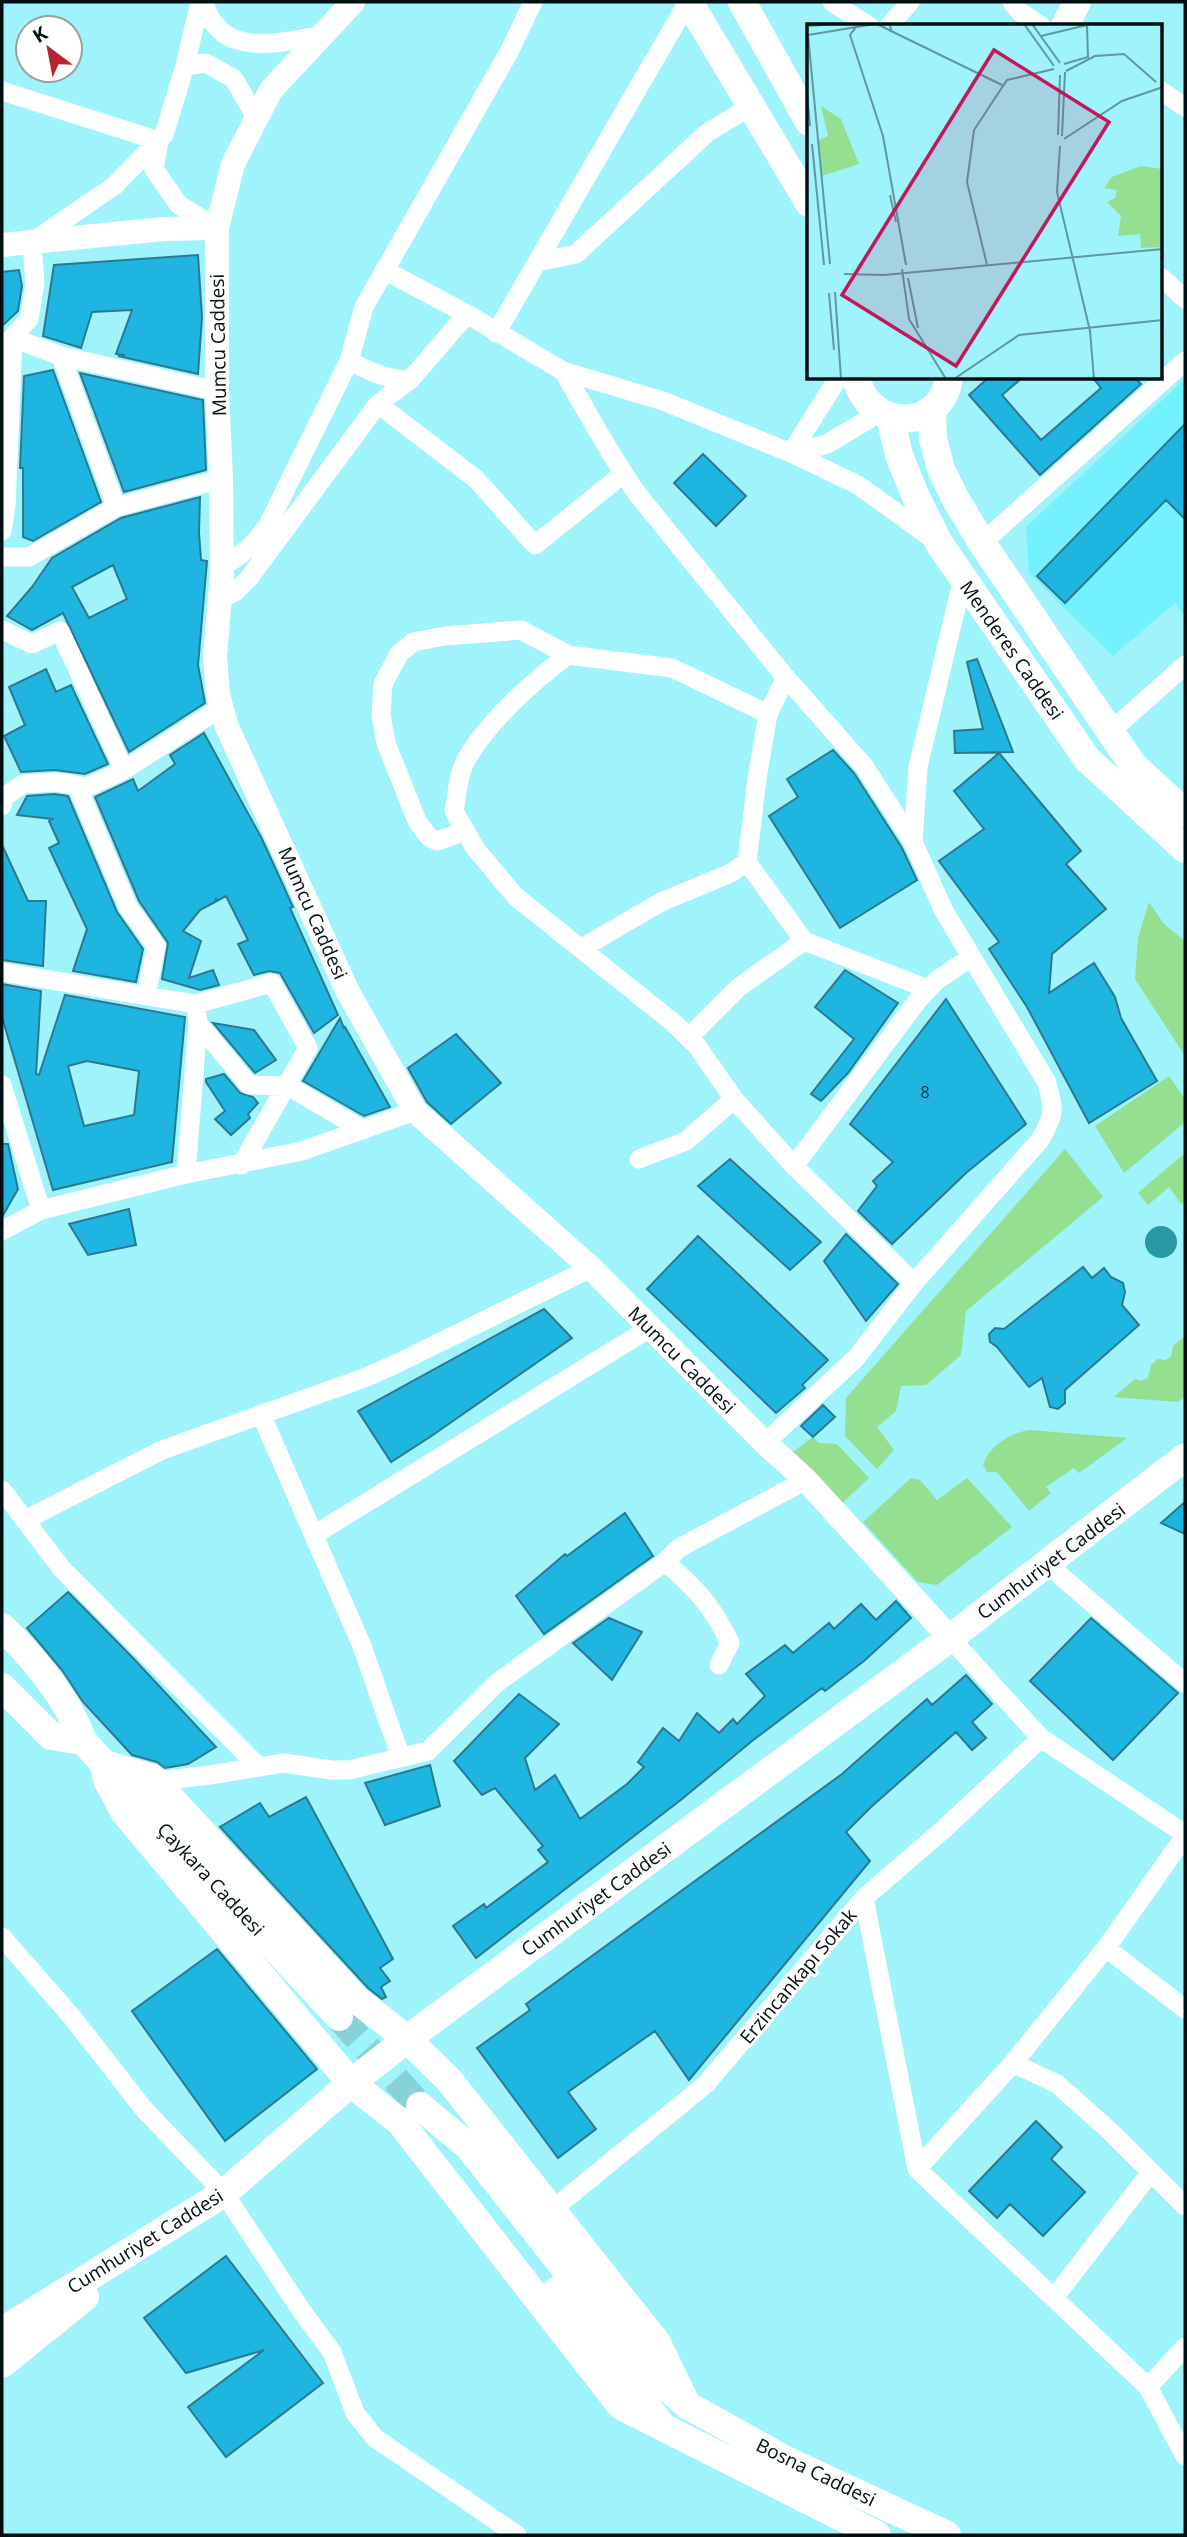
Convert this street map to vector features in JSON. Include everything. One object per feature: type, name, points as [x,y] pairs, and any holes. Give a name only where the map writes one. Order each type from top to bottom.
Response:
[{"type":"main road","points":[[689,2],[807,200]]},
{"type":"main road","points":[[742,2],[807,118]]},
{"type":"main road","points":[[1066,24],[1077,2]]},
{"type":"main road","points":[[857,380],[868,404],[884,415],[904,419],[919,416],[932,409],[942,398],[948,380]]},
{"type":"main road","name":"Menderes Caddesi","points":[[932,409],[933,439],[942,469],[955,498],[982,543],[1133,765],[1185,813]]},
{"type":"main road","name":"Menderes Caddesi","points":[[884,415],[916,498],[939,543],[1087,759],[1185,849]]},
{"type":"main road","name":"Cumhuriyet Caddesi","points":[[2,2331],[224,2193],[352,2082],[407,2039],[950,1638],[1185,1458]]},
{"type":"main road","name":"Çaykara Caddesi","points":[[6,1640],[38,1668],[75,1719],[83,1741],[104,1764],[350,2011]]},
{"type":"main road","points":[[2,1687],[51,1736],[83,1741]]},
{"type":"main road","points":[[323,2048],[329,2047],[356,2026],[350,2011],[152,1778],[104,1764],[107,1780],[125,1813],[323,2048],[352,2082],[400,2122]]},
{"type":"main road","points":[[350,2011],[407,2039],[449,2080],[657,2343],[687,2405]]},
{"type":"main road","points":[[449,2080],[426,2087],[402,2108],[397,2119],[621,2406],[877,2535]]},
{"type":"main road","name":"Bosna Caddesi","points":[[664,2429],[451,2158],[421,2106],[469,2147],[641,2365],[687,2405],[786,2460],[947,2535]]},
{"type":"main road","points":[[2,2364],[142,2251],[224,2193]]},
{"type":"street","points":[[202,2],[214,23],[240,42],[263,45],[319,37]]},
{"type":"street","points":[[32,242],[114,186],[164,135],[202,2]]},
{"type":"street","name":"Mumcu Caddesi","points":[[353,2],[271,90],[233,164],[217,229],[217,391],[222,480],[222,566],[215,656],[218,695],[228,727],[348,992],[415,1111],[591,1268],[765,1443],[806,1480],[950,1638]]},
{"type":"street","points":[[222,566],[242,555],[268,525],[349,360],[364,307],[509,52],[533,2]]},
{"type":"street","points":[[496,333],[689,2]]},
{"type":"street","points":[[832,2],[866,24]]},
{"type":"street","points":[[891,24],[910,2]]},
{"type":"street","points":[[1012,2],[1020,12],[1038,24]]},
{"type":"street","points":[[185,66],[206,63],[234,79],[257,119]]},
{"type":"street","points":[[2,91],[159,141]]},
{"type":"street","points":[[1162,92],[1185,107]]},
{"type":"street","points":[[537,262],[576,254],[707,133],[751,106]]},
{"type":"street","points":[[159,141],[154,169],[166,188],[179,205],[217,229]]},
{"type":"street","points":[[2,244],[164,229],[217,229]]},
{"type":"street","points":[[2,531],[8,343],[29,319],[35,284],[32,242]]},
{"type":"street","points":[[384,270],[467,314],[563,371],[663,401],[791,453],[858,485],[939,543]]},
{"type":"street","points":[[1162,277],[1185,299]]},
{"type":"street","points":[[220,600],[236,591],[249,578],[378,404],[410,380],[467,314]]},
{"type":"street","points":[[8,343],[217,391]]},
{"type":"street","points":[[61,356],[116,507]]},
{"type":"street","points":[[349,360],[377,375],[393,380],[410,380]]},
{"type":"street","points":[[982,543],[1185,361]]},
{"type":"street","points":[[563,371],[623,474],[786,677],[864,766],[913,842],[944,911],[1046,1081],[1054,1105],[1048,1126],[1040,1140],[914,1283],[856,1358],[765,1443]]},
{"type":"street","points":[[791,453],[837,380]]},
{"type":"street","points":[[378,404],[476,478],[536,545],[623,474]]},
{"type":"street","points":[[791,453],[827,444],[884,415]]},
{"type":"street","points":[[2,557],[29,557],[116,507],[222,480]]},
{"type":"street","points":[[913,842],[918,767],[963,578]]},
{"type":"street","points":[[2,630],[32,644],[60,631],[124,770]]},
{"type":"street","points":[[466,831],[437,841],[429,837],[417,821],[386,743],[381,715],[383,684],[399,654],[413,642],[445,636],[522,630],[568,655],[672,668],[768,714]]},
{"type":"street","points":[[568,655],[539,677],[498,718],[464,764],[454,811],[475,848],[515,896],[689,1037],[734,1099],[794,1166],[914,1283]]},
{"type":"street","points":[[1110,732],[1185,665]]},
{"type":"street","points":[[786,677],[768,714],[747,862],[804,940],[928,989]]},
{"type":"street","points":[[2,806],[5,796],[23,784],[55,782],[88,787],[124,770],[222,706]]},
{"type":"street","points":[[77,786],[128,907],[156,946],[146,996]]},
{"type":"street","points":[[582,948],[661,902],[731,873],[747,862]]},
{"type":"street","points":[[689,1037],[738,988],[770,962],[804,940]]},
{"type":"street","points":[[794,1166],[928,989],[972,957]]},
{"type":"street","points":[[2,972],[146,996],[197,1013],[249,1085],[288,1086],[363,1130]]},
{"type":"street","points":[[197,1013],[272,983],[309,1048],[241,1165]]},
{"type":"street","points":[[186,1174],[197,1013]]},
{"type":"street","points":[[2,1085],[41,1210]]},
{"type":"street","points":[[639,1159],[686,1141],[734,1099]]},
{"type":"street","points":[[2,1231],[41,1210],[186,1174],[302,1151],[415,1111]]},
{"type":"street","points":[[24,1520],[162,1450],[364,1378],[396,1364],[591,1268]]},
{"type":"street","points":[[314,1535],[650,1328]]},
{"type":"street","points":[[261,1414],[362,1646],[401,1758]]},
{"type":"street","points":[[152,1778],[165,1780],[210,1775],[284,1763],[349,1770],[428,1751],[498,1682],[665,1562],[679,1548],[806,1480]]},
{"type":"street","points":[[2,1490],[62,1569],[259,1767]]},
{"type":"street","points":[[665,1562],[695,1588],[718,1618],[730,1643],[719,1665]]},
{"type":"street","points":[[1048,1564],[1185,1683]]},
{"type":"street","points":[[918,2169],[1013,2063],[1106,1948],[1185,1835],[1041,1738],[950,1638]]},
{"type":"street","name":"Erzincankapı Sokak","points":[[552,2210],[706,2084],[864,1898],[944,1829],[1041,1738]]},
{"type":"street","points":[[864,1898],[918,2169],[1148,2387],[1185,2456]]},
{"type":"street","points":[[2,1937],[72,2017],[144,2108],[224,2193],[301,2310],[332,2351],[355,2413],[375,2438],[517,2535]]},
{"type":"street","points":[[1106,1948],[1185,2009]]},
{"type":"street","points":[[1013,2063],[1057,2084],[1110,2131],[1185,2206]]},
{"type":"street","points":[[1054,2298],[1151,2172]]},
{"type":"street","points":[[1148,2387],[1185,2347]]},
{"type":"shaded area","points":[[1185,379],[1185,616],[1175,603],[1113,656],[1029,573],[1026,527]]},
{"type":"shaded area","points":[[1161,1226],[1172,1231],[1177,1242],[1172,1253],[1161,1258],[1150,1253],[1145,1242],[1150,1231]]},
{"type":"green space","points":[[1149,902],[1164,924],[1185,941],[1185,1056],[1135,979],[1138,938]]},
{"type":"green space","points":[[1169,1076],[1185,1099],[1185,1122],[1124,1173],[1095,1126]]},
{"type":"green space","points":[[1065,1149],[1103,1197],[966,1311],[961,1355],[926,1385],[901,1386],[896,1411],[877,1427],[894,1450],[877,1469],[845,1436],[846,1398]]},
{"type":"green space","points":[[1185,1153],[1185,1202],[1181,1204],[1169,1187],[1148,1205],[1138,1193]]},
{"type":"green space","points":[[1185,1336],[1185,1397],[1178,1402],[1114,1397],[1135,1379],[1141,1381],[1148,1378],[1151,1365],[1158,1359],[1171,1357],[1173,1346]]},
{"type":"green space","points":[[1030,1430],[1127,1438],[1079,1473],[1074,1468],[1046,1487],[1051,1493],[1029,1511],[997,1472],[987,1472],[983,1465],[990,1452],[1002,1441]]},
{"type":"green space","points":[[813,1437],[819,1443],[837,1444],[869,1478],[839,1506],[790,1454]]},
{"type":"green space","points":[[911,1478],[920,1480],[937,1500],[967,1478],[1012,1527],[937,1585],[918,1582],[863,1522]]},
{"type":"building","points":[[198,255],[202,317],[198,374],[118,356],[125,355],[116,354],[132,310],[92,312],[81,348],[43,336],[54,265]]},
{"type":"building","points":[[19,270],[22,286],[18,311],[2,326],[2,272]]},
{"type":"building","points":[[53,370],[101,502],[33,541],[23,537],[23,468],[20,468],[24,376]]},
{"type":"building","points":[[80,373],[203,400],[206,470],[124,492]]},
{"type":"building","points":[[986,380],[1020,380],[1002,395],[1041,440],[1101,388],[1095,380],[1137,380],[1141,384],[1040,475],[969,395]]},
{"type":"building","points":[[1185,424],[1185,519],[1166,500],[1065,603],[1037,576]]},
{"type":"building","points":[[703,454],[746,496],[716,526],[674,483]]},
{"type":"building","points":[[200,497],[201,560],[207,561],[198,665],[205,703],[129,752],[63,613],[32,630],[7,616],[52,558],[121,518]],"holes":[[[113,565],[127,599],[89,618],[72,587]]]},
{"type":"building","points":[[977,659],[1013,752],[955,753],[954,731],[983,729],[967,662]]},
{"type":"building","points":[[46,669],[56,692],[71,685],[108,764],[85,774],[55,770],[21,772],[4,736],[25,725],[9,687]]},
{"type":"building","points":[[204,733],[262,839],[338,1015],[314,1033],[280,973],[269,971],[254,975],[238,944],[248,940],[226,896],[200,910],[183,931],[201,941],[189,978],[213,970],[219,985],[200,990],[162,979],[168,943],[139,901],[95,797],[133,779],[138,791],[175,764],[170,755]]},
{"type":"building","points":[[833,750],[854,773],[902,848],[917,880],[840,928],[769,816],[798,797],[787,779]]},
{"type":"building","points":[[999,753],[1081,851],[1066,864],[1106,909],[1052,954],[1049,993],[1094,963],[1115,997],[1121,1018],[1157,1081],[1089,1123],[1027,1007],[989,949],[999,942],[939,861],[984,829],[954,791]]},
{"type":"building","points":[[27,796],[68,796],[117,912],[143,949],[136,982],[73,971],[87,929],[49,848],[59,843],[49,821],[52,819],[17,815]]},
{"type":"building","points":[[2,845],[28,901],[46,901],[43,966],[2,960]]},
{"type":"building","points":[[845,970],[898,1003],[848,1073],[821,1101],[811,1094],[854,1039],[815,1007]]},
{"type":"building","points":[[2,984],[41,991],[36,1074],[39,1075],[65,995],[185,1017],[172,1162],[53,1190],[2,1017]],"holes":[[[87,1061],[139,1071],[134,1115],[84,1126],[68,1066]]]},
{"type":"building","points":[[946,999],[1026,1124],[966,1173],[892,1244],[858,1211],[877,1186],[873,1181],[893,1162],[850,1124]]},
{"type":"building","points":[[340,1018],[390,1107],[364,1116],[303,1081]]},
{"type":"building","points":[[213,1023],[254,1030],[276,1060],[255,1073]]},
{"type":"building","points":[[456,1034],[501,1083],[451,1124],[427,1102],[408,1068]]},
{"type":"building","points":[[224,1074],[240,1093],[253,1097],[258,1103],[248,1114],[250,1118],[231,1135],[215,1119],[225,1111],[206,1082],[206,1079]]},
{"type":"building","points":[[2,1144],[8,1144],[18,1189],[2,1217]]},
{"type":"building","points":[[730,1159],[821,1242],[790,1270],[698,1186]]},
{"type":"building","points":[[129,1209],[136,1245],[88,1255],[69,1224]]},
{"type":"building","points":[[846,1234],[898,1284],[866,1321],[824,1261]]},
{"type":"building","points":[[698,1236],[828,1360],[802,1385],[805,1388],[776,1413],[647,1289]]},
{"type":"building","points":[[1083,1267],[1092,1278],[1104,1268],[1111,1277],[1123,1283],[1125,1292],[1122,1305],[1139,1325],[1065,1390],[1065,1403],[1058,1409],[1050,1407],[1042,1378],[1029,1387],[990,1342],[989,1334],[995,1328],[1004,1329]]},
{"type":"building","points":[[544,1309],[572,1338],[391,1462],[358,1411]]},
{"type":"building","points":[[823,1405],[835,1417],[813,1437],[801,1426]]},
{"type":"building","points":[[1185,1502],[1185,1534],[1161,1523]]},
{"type":"building","points":[[625,1513],[653,1556],[544,1634],[516,1596],[565,1554],[567,1556]]},
{"type":"building","points":[[68,1592],[216,1747],[188,1764],[165,1768],[157,1762],[132,1755],[83,1702],[62,1670],[27,1628]]},
{"type":"building","points":[[896,1601],[911,1618],[864,1661],[825,1691],[822,1688],[752,1741],[682,1799],[476,1958],[453,1926],[484,1904],[486,1908],[548,1862],[538,1850],[543,1846],[495,1788],[482,1795],[454,1761],[519,1694],[559,1724],[525,1758],[535,1790],[555,1775],[580,1819],[627,1784],[644,1767],[638,1762],[663,1728],[679,1741],[697,1713],[719,1733],[733,1719],[737,1724],[765,1696],[746,1674],[785,1645],[793,1653],[829,1623],[834,1629],[861,1604],[876,1620]]},
{"type":"building","points":[[609,1618],[642,1632],[612,1680],[573,1643]]},
{"type":"building","points":[[1091,1618],[1178,1693],[1113,1760],[1030,1681]]},
{"type":"building","points":[[966,1675],[992,1704],[972,1722],[986,1738],[972,1750],[956,1732],[846,1832],[870,1861],[689,2080],[655,2031],[568,2092],[596,2129],[558,2158],[477,2048],[530,2010],[526,2004],[842,1774],[927,1699],[932,1705]]},
{"type":"building","points":[[430,1765],[440,1806],[385,1825],[365,1783]]},
{"type":"building","points":[[306,1797],[393,1959],[380,1968],[390,1981],[381,1987],[386,1997],[382,1999],[368,1988],[220,1827],[260,1803],[269,1817]]},
{"type":"building","points":[[217,1949],[317,2069],[225,2141],[132,2011]]},
{"type":"building","points":[[1036,2121],[1062,2147],[1051,2159],[1085,2192],[1043,2236],[1010,2204],[997,2218],[969,2191]]},
{"type":"building","points":[[226,2256],[323,2383],[226,2457],[188,2407],[264,2350],[186,2373],[144,2318]]},
{"type":"tunnel","points":[[339,2017],[420,2106]]}]
